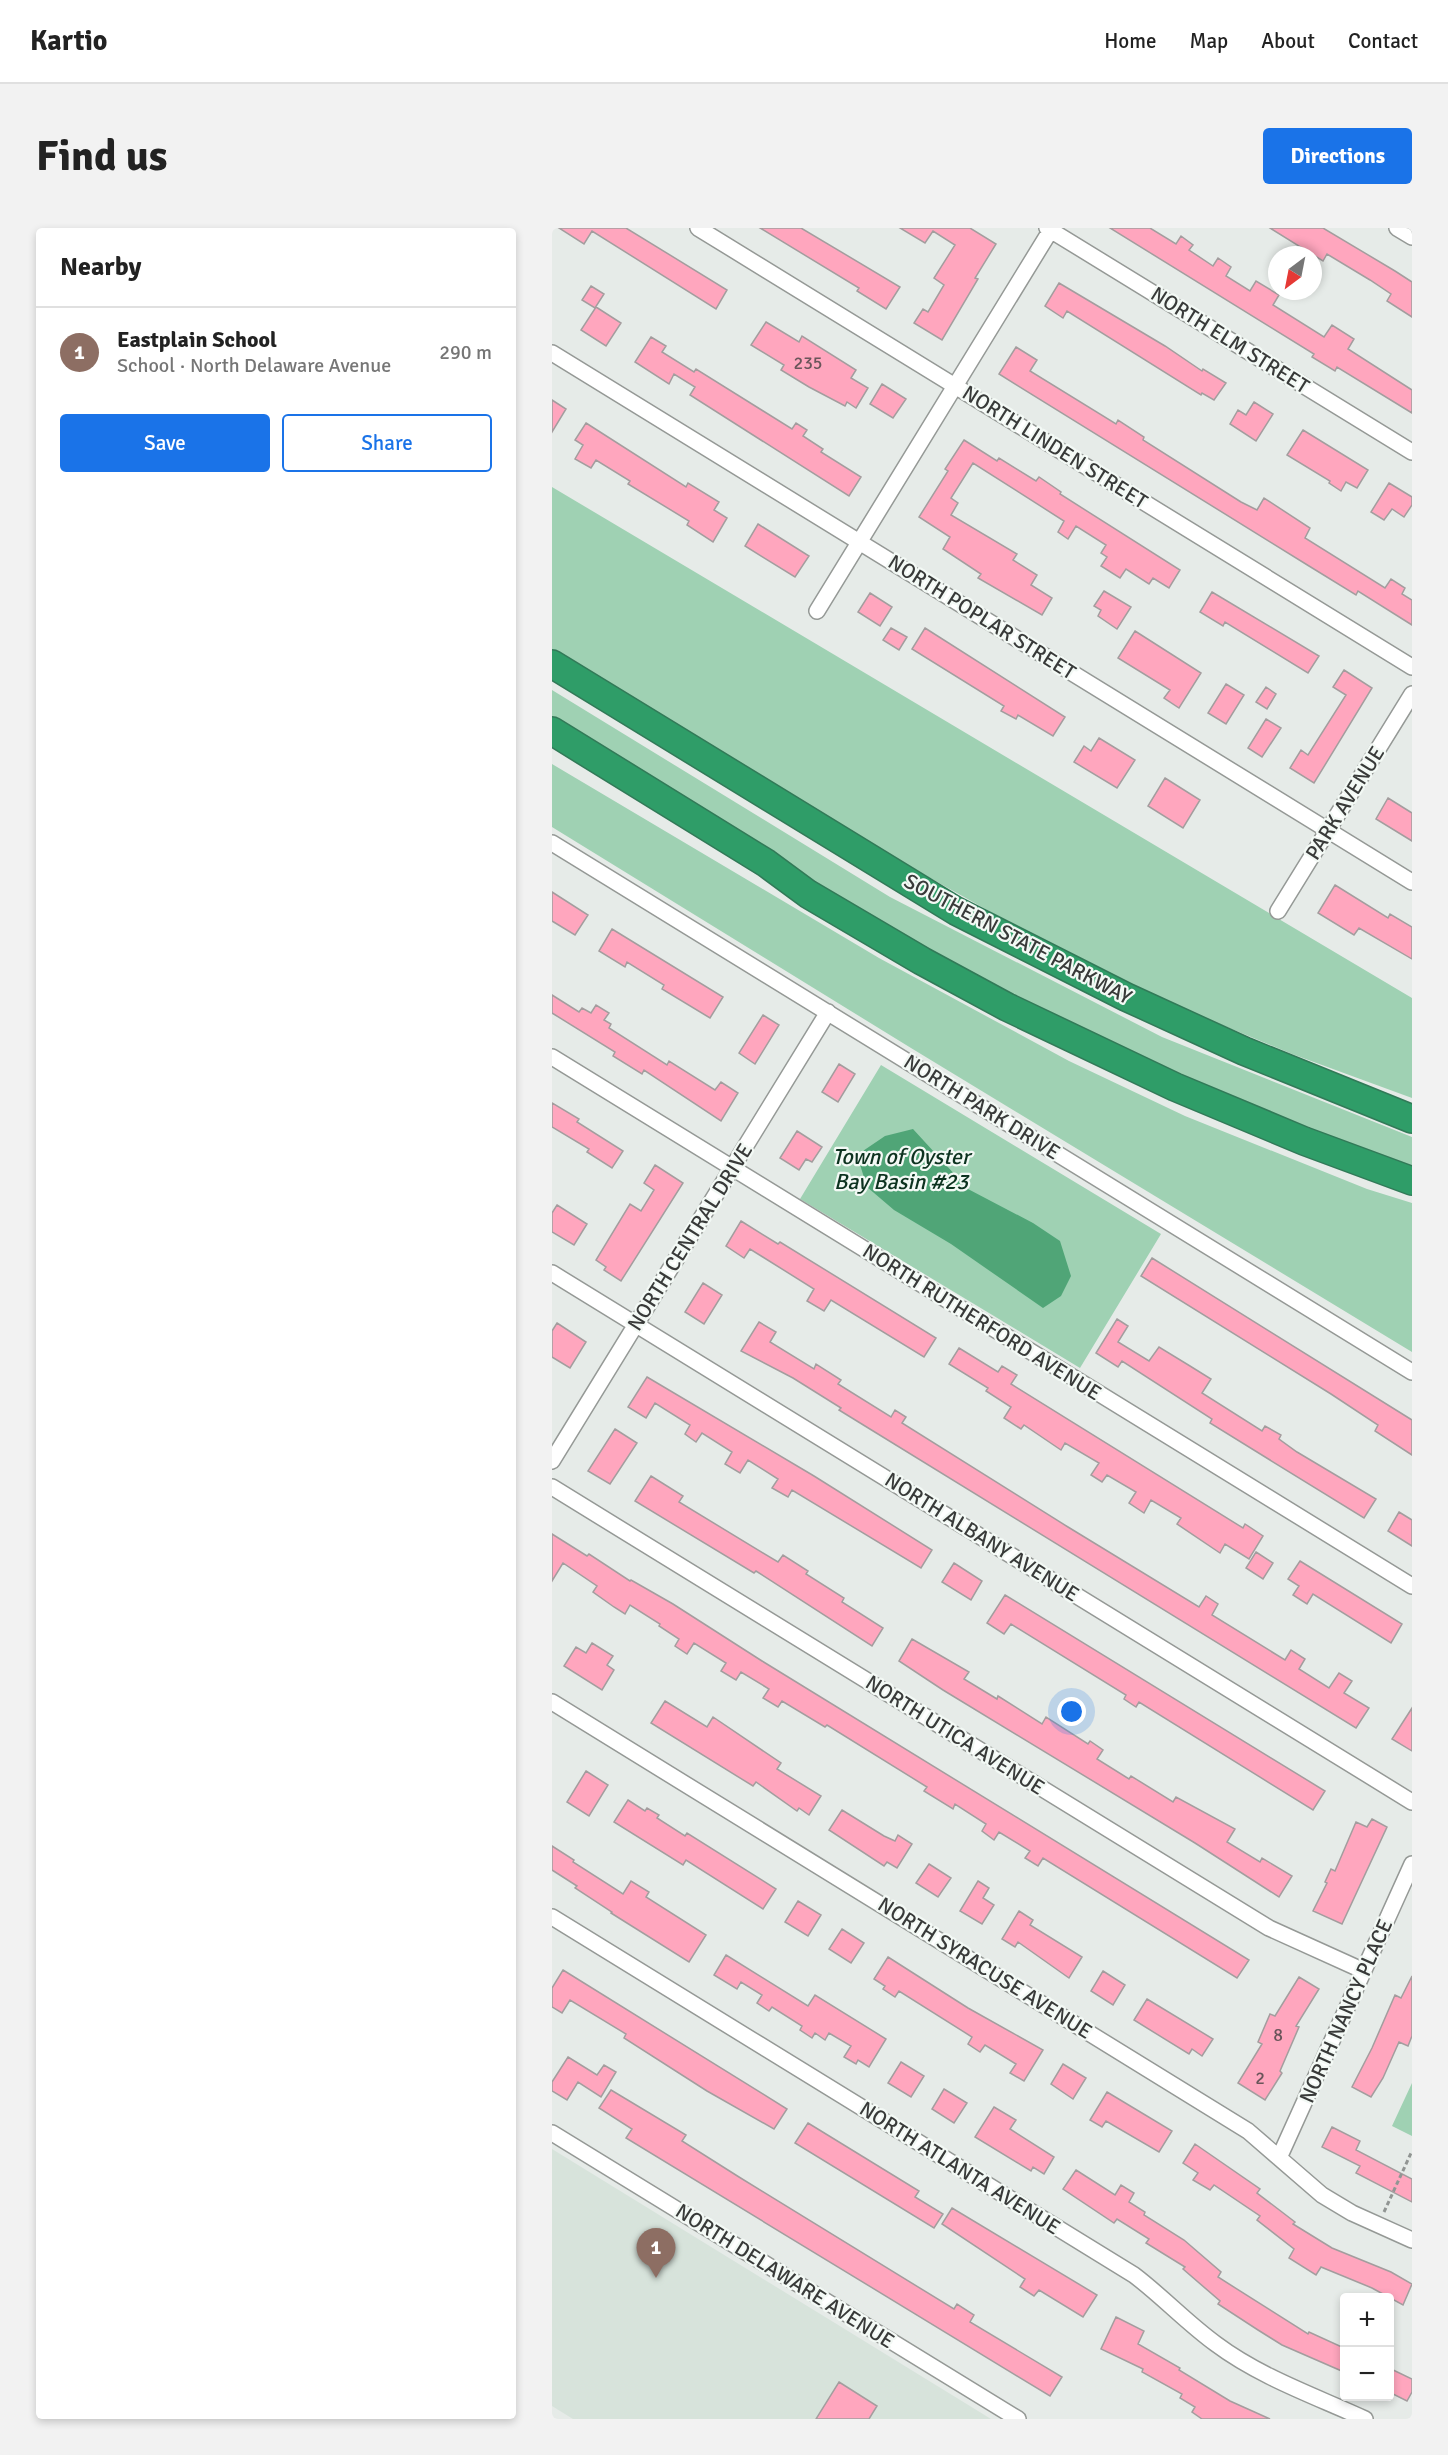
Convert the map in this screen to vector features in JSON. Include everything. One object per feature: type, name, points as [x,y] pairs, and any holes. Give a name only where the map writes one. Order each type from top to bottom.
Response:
[{"type":"highway","name":"SOUTHERN STATE PARKWAY","points":[[552,664],[956,911],[1126,998],[1244,1051],[1412,1119]]},
{"type":"highway","points":[[552,731],[766,863],[808,894],[1007,1007],[1175,1087],[1304,1141],[1412,1181]]},
{"type":"street","name":"NORTH LINDEN STREET","points":[[698,228],[1412,667]]},
{"type":"street","points":[[1396,228],[1412,237]]},
{"type":"street","points":[[817,610],[1050,229]]},
{"type":"street","name":"NORTH ELM STREET","points":[[1050,229],[1412,452]]},
{"type":"street","name":"NORTH POPLAR STREET","points":[[552,353],[1412,882]]},
{"type":"street","name":"PARK AVENUE","points":[[1278,911],[1412,694]]},
{"type":"street","name":"NORTH PARK DRIVE","points":[[552,843],[1412,1372]]},
{"type":"street","name":"NORTH CENTRAL DRIVE","points":[[552,1461],[828,1012]]},
{"type":"street","name":"NORTH RUTHERFORD AVENUE","points":[[552,1057],[1412,1586]]},
{"type":"street","name":"NORTH ALBANY AVENUE","points":[[552,1273],[1412,1802]]},
{"type":"street","name":"NORTH UTICA AVENUE","points":[[552,1487],[1269,1928],[1364,1971]]},
{"type":"street","name":"NORTH SYRACUSE AVENUE","points":[[552,1702],[1248,2131],[1322,2195],[1352,2213],[1412,2240]]},
{"type":"street","name":"NORTH NANCY PLACE","points":[[1280,2158],[1412,1864]]},
{"type":"street","name":"NORTH ATLANTA AVENUE","points":[[552,1917],[1134,2275],[1162,2296],[1216,2344],[1255,2369],[1365,2419]]},
{"type":"street","name":"NORTH DELAWARE AVENUE","points":[[552,2133],[1018,2419]]},
{"type":"path","points":[[1378,2224],[1412,2151]]},
{"type":"shaded area","points":[[552,487],[1412,998],[1412,1098],[1292,1054],[1186,1010],[1062,952],[923,874],[552,649]]},
{"type":"shaded area","points":[[552,690],[890,897],[1162,1037],[1412,1137],[1412,1169],[1358,1150],[1146,1061],[1001,989],[873,920],[552,721]]},
{"type":"shaded area","points":[[552,764],[879,958],[1069,1061],[1185,1116],[1367,1189],[1412,1203],[1412,1352],[552,827]]},
{"type":"shaded area","points":[[881,1065],[1161,1234],[1080,1368],[800,1199]]},
{"type":"shaded area","points":[[1412,2083],[1412,2136],[1392,2126]]},
{"type":"shaded area","points":[[552,2149],[991,2419],[573,2419],[552,2406]]},
{"type":"water","name":"Town of Oyster Bay Basin #23","points":[[913,1129],[968,1189],[1033,1223],[1060,1241],[1071,1276],[1061,1296],[1043,1308],[951,1244],[894,1210],[867,1187],[857,1155],[885,1136]]},
{"type":"building","points":[[559,228],[626,228],[727,290],[716,309],[592,231],[584,244]]},
{"type":"building","points":[[760,228],[801,228],[900,287],[886,309],[857,291],[859,288]]},
{"type":"building","points":[[900,228],[970,228],[996,244],[942,340],[914,323],[923,309],[928,312],[944,285],[934,278],[955,245],[933,231],[925,243]]},
{"type":"building","points":[[1110,228],[1150,228],[1176,244],[1181,236],[1193,245],[1189,250],[1213,266],[1218,258],[1231,267],[1226,276],[1250,291],[1256,281],[1268,288],[1268,300],[1276,300],[1273,305],[1324,337],[1332,325],[1354,339],[1348,349],[1412,390],[1412,413],[1337,367],[1335,371],[1312,357],[1314,354]]},
{"type":"building","points":[[1270,228],[1323,228],[1395,271],[1412,282],[1412,317],[1387,301],[1391,294],[1370,280],[1327,254],[1322,260],[1322,246],[1299,246]]},
{"type":"building","points":[[1059,283],[1165,346],[1202,371],[1203,369],[1226,383],[1214,400],[1202,393],[1201,395],[1067,311],[1063,318],[1045,306]]},
{"type":"building","points":[[591,286],[604,294],[595,308],[582,300]]},
{"type":"building","points":[[596,307],[621,323],[606,346],[581,330]]},
{"type":"building","points":[[766,322],[799,342],[802,336],[856,370],[851,378],[868,388],[856,408],[847,402],[845,406],[809,387],[781,370],[784,365],[751,345]]},
{"type":"building","points":[[651,337],[666,346],[662,352],[694,372],[696,369],[792,429],[796,423],[807,430],[803,436],[823,449],[821,452],[861,477],[849,496],[690,395],[695,387],[674,374],[669,384],[635,362]]},
{"type":"building","points":[[1016,347],[1037,360],[1030,371],[1116,424],[1118,420],[1144,437],[1143,440],[1241,502],[1257,510],[1264,498],[1310,528],[1305,538],[1385,588],[1391,579],[1405,588],[1402,594],[1412,600],[1412,625],[1358,591],[1356,595],[999,374]]},
{"type":"building","points":[[882,384],[906,399],[893,418],[870,404]]},
{"type":"building","points":[[552,400],[566,409],[552,432]]},
{"type":"building","points":[[1254,402],[1273,414],[1256,441],[1230,424],[1238,410],[1246,415]]},
{"type":"building","points":[[586,423],[686,487],[688,483],[719,502],[714,510],[727,518],[713,542],[687,525],[689,521],[628,484],[630,481],[596,460],[591,468],[575,459],[583,445],[575,440]]},
{"type":"building","points":[[1303,430],[1368,470],[1357,488],[1346,482],[1341,491],[1329,483],[1330,481],[1287,455]]},
{"type":"building","points":[[964,440],[997,461],[999,458],[1036,481],[1039,477],[1061,492],[1060,494],[1180,570],[1169,588],[1153,578],[1149,584],[1126,569],[1120,578],[1101,566],[1107,557],[1101,553],[1106,545],[1076,526],[1068,539],[1058,532],[1064,521],[973,463],[951,498],[958,503],[951,515],[1017,554],[1013,560],[1037,575],[1031,585],[1052,598],[1042,615],[978,578],[981,574],[943,549],[950,537],[919,517],[948,471],[945,469]]},
{"type":"building","points":[[1389,483],[1412,497],[1412,505],[1404,517],[1392,509],[1384,520],[1371,512]]},
{"type":"building","points":[[758,524],[809,556],[795,577],[745,546]]},
{"type":"building","points":[[1104,591],[1131,607],[1117,629],[1098,616],[1101,610],[1094,606]]},
{"type":"building","points":[[1212,592],[1319,656],[1308,673],[1225,622],[1223,626],[1200,612]]},
{"type":"building","points":[[870,593],[892,607],[880,626],[858,612]]},
{"type":"building","points":[[891,628],[907,637],[899,650],[883,640]]},
{"type":"building","points":[[925,628],[1065,717],[1053,736],[1018,715],[1016,719],[1001,711],[1004,706],[912,649]]},
{"type":"building","points":[[1135,631],[1201,673],[1179,708],[1164,698],[1170,690],[1118,658]]},
{"type":"building","points":[[1344,670],[1372,688],[1314,783],[1290,768],[1301,750],[1308,755],[1346,695],[1333,687]]},
{"type":"building","points":[[1226,684],[1244,695],[1226,724],[1208,713]]},
{"type":"building","points":[[1266,687],[1276,694],[1267,709],[1256,702]]},
{"type":"building","points":[[1266,719],[1281,728],[1262,757],[1248,748]]},
{"type":"building","points":[[1099,738],[1135,760],[1117,788],[1074,762],[1084,746],[1091,751]]},
{"type":"building","points":[[1165,778],[1200,800],[1183,828],[1148,806]]},
{"type":"building","points":[[1388,798],[1412,813],[1412,841],[1376,819]]},
{"type":"building","points":[[1335,885],[1388,918],[1390,914],[1412,927],[1412,959],[1359,928],[1354,935],[1318,913]]},
{"type":"building","points":[[552,892],[588,915],[575,935],[552,921]]},
{"type":"building","points":[[612,929],[723,997],[710,1018],[662,989],[664,985],[627,962],[625,967],[599,951]]},
{"type":"building","points":[[552,995],[579,1012],[582,1008],[591,1013],[596,1005],[609,1013],[604,1020],[611,1024],[609,1028],[667,1065],[669,1061],[715,1090],[721,1082],[738,1093],[721,1121],[644,1070],[642,1074],[613,1056],[615,1052],[552,1013]]},
{"type":"building","points":[[763,1015],[779,1025],[755,1064],[739,1053]]},
{"type":"building","points":[[839,1064],[855,1074],[838,1102],[822,1092]]},
{"type":"building","points":[[552,1103],[579,1119],[577,1122],[623,1151],[612,1168],[587,1152],[589,1149],[552,1127]]},
{"type":"building","points":[[797,1131],[822,1147],[812,1162],[806,1159],[799,1170],[780,1158]]},
{"type":"building","points":[[655,1165],[683,1183],[621,1281],[604,1270],[606,1267],[596,1260],[630,1204],[641,1211],[654,1190],[644,1183]]},
{"type":"building","points":[[557,1205],[587,1224],[574,1245],[552,1232],[552,1213]]},
{"type":"building","points":[[741,1221],[778,1244],[780,1242],[936,1338],[924,1357],[831,1300],[824,1311],[807,1301],[814,1289],[750,1249],[744,1258],[726,1246]]},
{"type":"building","points":[[1152,1258],[1412,1420],[1412,1455],[1375,1431],[1378,1425],[1141,1276]]},
{"type":"building","points":[[703,1283],[722,1295],[704,1324],[685,1312]]},
{"type":"building","points":[[1117,1319],[1128,1326],[1118,1342],[1149,1361],[1159,1347],[1211,1379],[1202,1393],[1262,1431],[1265,1426],[1281,1435],[1279,1439],[1297,1452],[1376,1499],[1364,1518],[1210,1423],[1212,1419],[1122,1361],[1118,1367],[1096,1353]]},
{"type":"building","points":[[759,1322],[776,1332],[770,1342],[814,1369],[816,1364],[841,1380],[838,1384],[891,1417],[895,1410],[906,1417],[902,1423],[1068,1527],[1199,1607],[1206,1596],[1218,1604],[1212,1615],[1285,1660],[1291,1650],[1305,1659],[1299,1669],[1329,1688],[1339,1673],[1352,1681],[1344,1693],[1369,1708],[1356,1728],[839,1410],[841,1408],[793,1378],[741,1351]]},
{"type":"building","points":[[557,1323],[586,1342],[570,1368],[552,1357],[552,1331]]},
{"type":"building","points":[[959,1348],[998,1372],[1002,1366],[1017,1375],[1011,1384],[1243,1528],[1245,1524],[1263,1536],[1249,1559],[1225,1544],[1220,1553],[1177,1524],[1181,1518],[1151,1500],[1144,1513],[1129,1503],[1136,1492],[1107,1475],[1102,1482],[1091,1475],[1099,1463],[1065,1443],[1061,1450],[1024,1425],[1021,1429],[1004,1418],[1011,1407],[986,1391],[988,1388],[949,1364]]},
{"type":"building","points":[[647,1377],[814,1476],[932,1550],[921,1568],[792,1490],[788,1497],[772,1488],[778,1479],[748,1460],[740,1473],[725,1464],[732,1452],[702,1433],[696,1442],[685,1434],[690,1425],[655,1403],[646,1418],[628,1407]]},
{"type":"building","points":[[615,1429],[637,1443],[610,1484],[588,1471]]},
{"type":"building","points":[[651,1476],[683,1496],[679,1502],[778,1562],[783,1555],[808,1571],[806,1574],[844,1598],[842,1602],[883,1628],[872,1646],[756,1571],[754,1573],[635,1501]]},
{"type":"building","points":[[1399,1512],[1412,1520],[1412,1546],[1388,1531]]},
{"type":"building","points":[[552,1534],[673,1604],[1249,1960],[1237,1978],[1043,1858],[1038,1866],[1025,1858],[1030,1851],[999,1832],[994,1840],[982,1831],[986,1824],[955,1804],[953,1809],[924,1791],[927,1787],[827,1725],[825,1727],[782,1701],[778,1707],[763,1698],[769,1689],[741,1672],[736,1680],[721,1671],[726,1663],[694,1643],[687,1654],[675,1646],[679,1639],[659,1626],[660,1624],[630,1605],[625,1614],[593,1592],[597,1586],[563,1563],[552,1581]]},
{"type":"building","points":[[1256,1552],[1273,1563],[1263,1579],[1246,1568]]},
{"type":"building","points":[[1300,1561],[1402,1624],[1391,1643],[1313,1594],[1307,1604],[1293,1595],[1299,1586],[1288,1579]]},
{"type":"building","points":[[954,1563],[982,1581],[971,1600],[942,1582]]},
{"type":"building","points":[[1005,1595],[1325,1791],[1313,1810],[1139,1702],[1136,1707],[1124,1699],[1126,1695],[1011,1624],[1004,1634],[987,1623]]},
{"type":"building","points":[[912,1639],[969,1672],[964,1679],[997,1699],[998,1696],[1042,1724],[1046,1717],[1088,1744],[1090,1741],[1103,1750],[1097,1759],[1129,1779],[1131,1776],[1173,1802],[1176,1797],[1235,1829],[1227,1842],[1260,1862],[1262,1858],[1292,1876],[1279,1897],[899,1661]]},
{"type":"building","points":[[592,1643],[613,1656],[607,1665],[614,1670],[602,1690],[564,1666],[576,1647],[586,1653]]},
{"type":"building","points":[[665,1701],[707,1727],[713,1717],[781,1763],[777,1769],[821,1796],[809,1815],[799,1808],[797,1811],[756,1782],[753,1786],[651,1723]]},
{"type":"building","points":[[1412,1708],[1412,1751],[1392,1739]]},
{"type":"building","points":[[586,1771],[608,1785],[589,1816],[567,1802]]},
{"type":"building","points":[[628,1800],[645,1811],[647,1808],[659,1815],[657,1818],[685,1836],[687,1833],[776,1889],[763,1909],[686,1860],[683,1865],[614,1822]]},
{"type":"building","points":[[842,1810],[884,1836],[895,1841],[898,1835],[912,1844],[897,1868],[887,1862],[884,1866],[829,1830]]},
{"type":"building","points":[[1372,1819],[1387,1827],[1342,1924],[1313,1911],[1327,1883],[1325,1882],[1331,1869],[1335,1871],[1356,1822],[1367,1827]]},
{"type":"building","points":[[552,1846],[623,1894],[631,1881],[649,1892],[646,1897],[706,1935],[689,1962],[611,1913],[552,1870]]},
{"type":"building","points":[[929,1864],[951,1878],[938,1897],[916,1883]]},
{"type":"building","points":[[978,1881],[989,1888],[983,1898],[994,1905],[982,1924],[960,1911]]},
{"type":"building","points":[[798,1901],[821,1915],[808,1936],[785,1922]]},
{"type":"building","points":[[1019,1911],[1033,1920],[1030,1925],[1082,1957],[1069,1978],[1018,1942],[1015,1947],[1002,1939]]},
{"type":"building","points":[[842,1929],[864,1943],[851,1963],[829,1949]]},
{"type":"building","points":[[726,1955],[808,2006],[815,1995],[886,2039],[869,2067],[858,2060],[856,2064],[844,2057],[851,2046],[829,2033],[825,2040],[815,2033],[812,2038],[800,2030],[802,2026],[772,2007],[769,2011],[757,2003],[762,1995],[741,1982],[737,1989],[714,1975]]},
{"type":"building","points":[[888,1957],[968,2008],[1043,2050],[1024,2081],[1010,2073],[1016,2064],[985,2045],[980,2052],[968,2044],[972,2037],[899,1991],[895,1997],[883,1989],[885,1986],[874,1979]]},
{"type":"building","points":[[563,1970],[787,2109],[774,2129],[707,2091],[624,2038],[626,2034],[570,2000],[562,2013],[552,2007],[552,1988]]},
{"type":"building","points":[[1103,1971],[1125,1985],[1113,2005],[1091,1991]]},
{"type":"building","points":[[1412,1976],[1412,2036],[1408,2046],[1399,2042],[1383,2078],[1371,2097],[1352,2087],[1395,1995],[1401,1998]]},
{"type":"building","points":[[1299,1977],[1319,1989],[1296,2026],[1299,2027],[1280,2071],[1282,2073],[1265,2100],[1238,2083],[1262,2044],[1258,2042],[1270,2014],[1275,2016]]},
{"type":"building","points":[[1147,1999],[1213,2039],[1202,2056],[1192,2049],[1189,2054],[1134,2020]]},
{"type":"building","points":[[568,2057],[597,2075],[604,2065],[616,2072],[601,2097],[578,2082],[567,2100],[552,2091],[552,2082]]},
{"type":"building","points":[[901,2062],[924,2076],[911,2097],[888,2083]]},
{"type":"building","points":[[1063,2064],[1086,2078],[1073,2099],[1051,2084]]},
{"type":"building","points":[[944,2089],[967,2103],[954,2123],[932,2109]]},
{"type":"building","points":[[611,2090],[686,2135],[682,2141],[739,2177],[954,2309],[957,2304],[974,2315],[970,2322],[1062,2377],[1050,2396],[626,2138],[632,2129],[599,2108]]},
{"type":"building","points":[[1107,2092],[1172,2131],[1159,2152],[1106,2121],[1102,2127],[1090,2120]]},
{"type":"building","points":[[994,2107],[1016,2120],[1010,2129],[1054,2157],[1044,2174],[1033,2167],[1031,2171],[975,2137]]},
{"type":"building","points":[[808,2123],[919,2191],[915,2197],[943,2214],[934,2228],[795,2143]]},
{"type":"building","points":[[1332,2127],[1360,2141],[1356,2150],[1412,2179],[1412,2202],[1356,2173],[1360,2166],[1322,2147]]},
{"type":"building","points":[[1195,2144],[1260,2189],[1257,2193],[1295,2222],[1293,2224],[1332,2248],[1391,2272],[1412,2284],[1403,2305],[1394,2300],[1394,2293],[1381,2293],[1321,2267],[1316,2275],[1289,2258],[1294,2249],[1257,2220],[1260,2216],[1214,2185],[1210,2190],[1193,2180],[1198,2173],[1183,2163]]},
{"type":"building","points":[[1076,2170],[1115,2195],[1121,2185],[1134,2193],[1129,2202],[1145,2212],[1144,2215],[1184,2240],[1221,2272],[1218,2277],[1308,2334],[1309,2332],[1340,2346],[1340,2370],[1282,2345],[1218,2304],[1220,2301],[1183,2269],[1185,2267],[1146,2243],[1149,2239],[1117,2219],[1114,2223],[1063,2189]]},
{"type":"building","points":[[952,2208],[1097,2295],[1083,2317],[1039,2290],[1034,2296],[1020,2287],[1025,2279],[942,2224]]},
{"type":"building","points":[[1116,2317],[1144,2331],[1138,2344],[1230,2401],[1270,2419],[1202,2419],[1192,2412],[1195,2407],[1180,2398],[1182,2394],[1142,2372],[1143,2369],[1101,2349]]},
{"type":"building","points":[[1394,2370],[1412,2379],[1412,2392],[1407,2401],[1394,2394]]},
{"type":"building","points":[[839,2382],[877,2406],[869,2419],[816,2419]]},
{"type":"place","name":"Eastplain School","points":[[656,2278]]}]
